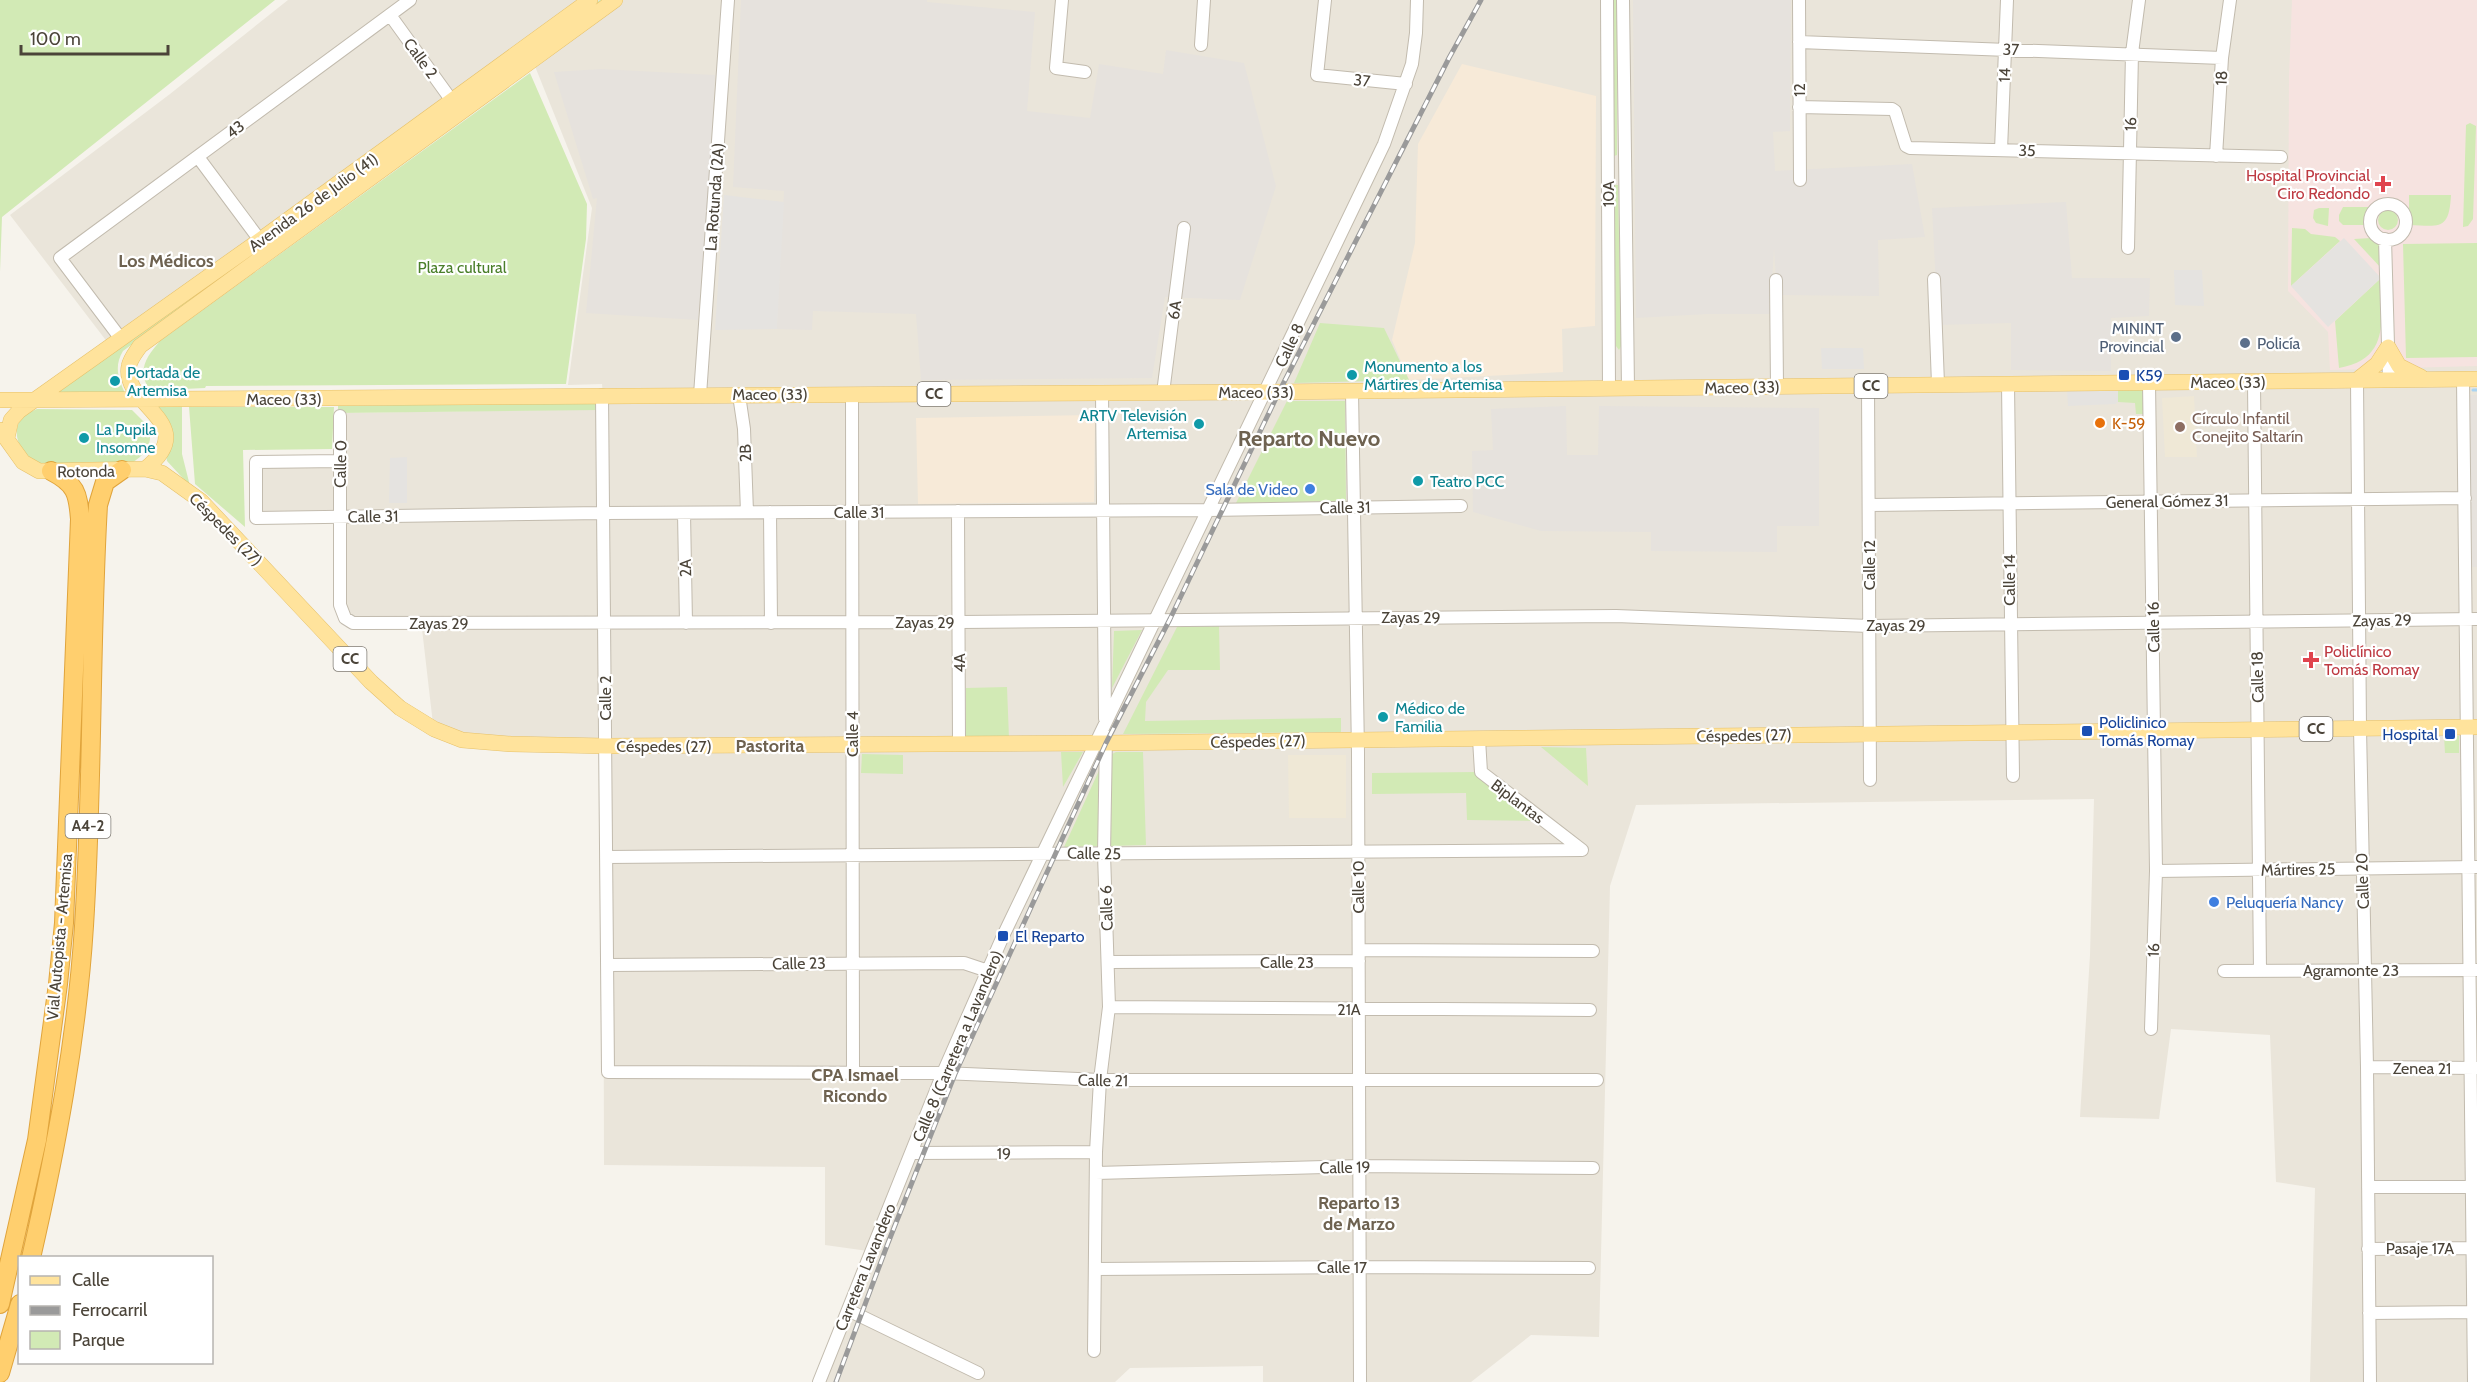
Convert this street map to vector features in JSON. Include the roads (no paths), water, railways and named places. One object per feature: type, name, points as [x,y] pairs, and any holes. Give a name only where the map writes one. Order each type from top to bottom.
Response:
[{"type":"highway","name":"Vial Autopista - Artemisa","points":[[31,1256],[63,1101],[75,1017],[84,927],[98,505],[105,482],[122,470]]},
{"type":"highway","name":"Vial Autopista - Artemisa","points":[[0,1304],[37,1140],[64,923],[80,519],[79,499],[75,490],[65,478],[51,471]]},
{"type":"highway","points":[[0,1373],[18,1311]]},
{"type":"main road","name":"Avenida 26 de Julio (41)","points":[[142,400],[129,380],[128,367],[140,346],[452,101],[590,0]]},
{"type":"main road","name":"Avenida 26 de Julio (41)","points":[[35,400],[121,339],[265,246],[615,0]]},
{"type":"main road","points":[[2358,380],[2377,364],[2388,347],[2399,366],[2412,374],[2430,380]]},
{"type":"main road","points":[[0,399],[34,392],[65,379]]},
{"type":"main road","name":"Maceo (33)","points":[[35,400],[1352,392],[2470,379]]},
{"type":"main road","name":"CC","points":[[0,399],[35,400]]},
{"type":"main road","name":"Rotonda","points":[[35,400],[11,420],[3,434],[18,456],[31,468],[51,471],[145,469]]},
{"type":"main road","points":[[142,400],[158,417],[163,426],[165,438],[156,460],[145,469]]},
{"type":"main road","name":"Céspedes (27)","points":[[145,469],[162,473],[201,501],[371,682],[400,708],[435,729],[462,740],[511,744],[606,746],[852,745],[2472,727]]},
{"type":"street","name":"43","points":[[121,339],[60,258],[410,0]]},
{"type":"street","name":"La Rotunda (2A)","points":[[700,395],[728,0]]},
{"type":"street","points":[[1062,0],[1056,68],[1085,72]]},
{"type":"street","points":[[1201,45],[1204,0]]},
{"type":"street","name":"37","points":[[1325,0],[1317,75],[1406,84]]},
{"type":"street","name":"Calle 8","points":[[1100,743],[1105,722],[1384,144],[1412,64],[1417,0]]},
{"type":"street","name":"10A","points":[[1607,0],[1609,389]]},
{"type":"street","name":"10A","points":[[1623,0],[1628,388]]},
{"type":"street","name":"12","points":[[1799,0],[1800,180]]},
{"type":"street","name":"14","points":[[2001,150],[2007,0]]},
{"type":"street","name":"16","points":[[2128,248],[2132,53],[2139,0]]},
{"type":"street","name":"18","points":[[2216,156],[2222,58],[2230,0]]},
{"type":"street","name":"Calle 2","points":[[390,15],[452,101]]},
{"type":"street","name":"37","points":[[1799,42],[2222,58]]},
{"type":"street","name":"35","points":[[1799,107],[1892,109],[1895,111],[1906,146],[1910,148],[2281,157]]},
{"type":"street","points":[[198,157],[265,246]]},
{"type":"street","points":[[1608,174],[1626,173]]},
{"type":"street","name":"6A","points":[[1163,393],[1184,228]]},
{"type":"street","points":[[2385,239],[2389,380]]},
{"type":"street","points":[[1934,279],[1938,384]]},
{"type":"street","points":[[1776,280],[1777,387]]},
{"type":"street","points":[[2470,379],[2465,498],[2471,619],[2474,1382]]},
{"type":"street","name":"Calle 20","points":[[2358,380],[2360,729],[2367,1068],[2370,1382]]},
{"type":"street","name":"Calle 16","points":[[2149,383],[2156,871]]},
{"type":"street","name":"Calle 18","points":[[2254,383],[2260,971]]},
{"type":"street","name":"Calle 14","points":[[2008,384],[2013,776]]},
{"type":"street","name":"Calle 12","points":[[1868,386],[1870,780]]},
{"type":"street","name":"Calle 10","points":[[1352,392],[1361,1081],[1360,1382]]},
{"type":"street","points":[[1102,393],[1105,722]]},
{"type":"street","name":"2B","points":[[739,394],[744,429],[747,513]]},
{"type":"street","name":"Calle 4","points":[[852,394],[853,1073]]},
{"type":"street","name":"Calle 2","points":[[602,395],[608,1072]]},
{"type":"street","name":"Calle 0","points":[[340,416],[340,605],[345,618]]},
{"type":"street","name":"Calle 31","points":[[340,461],[256,462],[256,518],[1461,506]]},
{"type":"street","name":"General Gómez 31","points":[[1869,505],[2465,498]]},
{"type":"street","name":"4A","points":[[958,511],[959,744]]},
{"type":"street","points":[[770,512],[771,623]]},
{"type":"street","name":"2A","points":[[684,513],[686,623]]},
{"type":"street","name":"Zayas 29","points":[[345,618],[353,623],[604,624],[1616,616],[1869,626],[2471,619]]},
{"type":"street","name":"Biplantas","points":[[1479,739],[1480,772],[1582,850]]},
{"type":"street","name":"Calle 8 (Carretera a Lavandero)","points":[[912,1153],[988,971],[1042,852],[1100,743]]},
{"type":"street","name":"Calle 6","points":[[1094,1351],[1096,1152],[1100,1080],[1108,1007],[1100,743]]},
{"type":"street","name":"Calle 25","points":[[606,857],[1042,852],[1104,854],[1358,850],[1582,850]]},
{"type":"street","name":"Mártires 25","points":[[2156,871],[2472,868]]},
{"type":"street","name":"16","points":[[2151,1029],[2156,871]]},
{"type":"street","name":"Calle 23","points":[[1108,962],[1593,951]]},
{"type":"street","name":"Calle 23","points":[[608,965],[964,963],[988,971]]},
{"type":"street","name":"Agramonte 23","points":[[2224,971],[2473,970]]},
{"type":"street","name":"21A","points":[[1108,1007],[1590,1010]]},
{"type":"street","name":"Zenea 21","points":[[2367,1068],[2474,1068]]},
{"type":"street","name":"Calle 21","points":[[608,1072],[944,1073],[1100,1080],[1597,1080]]},
{"type":"street","name":"19","points":[[912,1153],[1096,1152]]},
{"type":"street","name":"Carretera Lavandero","points":[[819,1382],[912,1153]]},
{"type":"street","name":"Calle 19","points":[[1096,1173],[1361,1167],[1593,1168]]},
{"type":"street","points":[[2368,1187],[2474,1187]]},
{"type":"street","name":"Pasaje 17A","points":[[2368,1248],[2472,1248]]},
{"type":"street","name":"Calle 17","points":[[1095,1269],[1589,1268]]},
{"type":"street","points":[[848,1310],[978,1373]]},
{"type":"street","points":[[2369,1313],[2475,1312]]},
{"type":"railway","points":[[836,1382],[955,1074],[1106,743],[1170,619],[1279,392],[1449,58],[1481,0]]},
{"type":"place","name":"Hospital Provincial Ciro Redondo","points":[[2383,184]]},
{"type":"place","name":"MININT Provincial","points":[[2176,337]]},
{"type":"place","name":"Policía","points":[[2245,343]]},
{"type":"place","name":"Monumento a los Mártires de Artemisa","points":[[1352,375]]},
{"type":"place","name":"K59","points":[[2124,375]]},
{"type":"place","name":"Portada de Artemisa","points":[[115,381]]},
{"type":"place","name":"K-59","points":[[2100,423]]},
{"type":"place","name":"ARTV Televisión Artemisa","points":[[1199,424]]},
{"type":"place","name":"Círculo Infantil Conejito Saltarín","points":[[2180,427]]},
{"type":"place","name":"La Pupila Insomne","points":[[84,438]]},
{"type":"place","name":"Teatro PCC","points":[[1418,481]]},
{"type":"place","name":"Sala de Video","points":[[1310,489]]},
{"type":"place","name":"Policlínico Tomás Romay","points":[[2311,660]]},
{"type":"place","name":"Médico de Familia","points":[[1383,717]]},
{"type":"place","name":"Policlinico Tomás Romay","points":[[2087,731]]},
{"type":"place","name":"Hospital","points":[[2450,734]]},
{"type":"place","name":"Peluquería Nancy","points":[[2214,902]]},
{"type":"place","name":"El Reparto","points":[[1003,936]]},
{"type":"district","name":"Los Médicos","points":[[166,261]]},
{"type":"district","name":"Reparto Nuevo","points":[[1309,438]]},
{"type":"district","name":"Pastorita","points":[[770,746]]},
{"type":"district","name":"CPA Ismael Ricondo","points":[[855,1085]]},
{"type":"district","name":"Reparto 13 de Marzo","points":[[1359,1213]]},
{"type":"park label","name":"Plaza cultural","points":[[462,267]]}]
